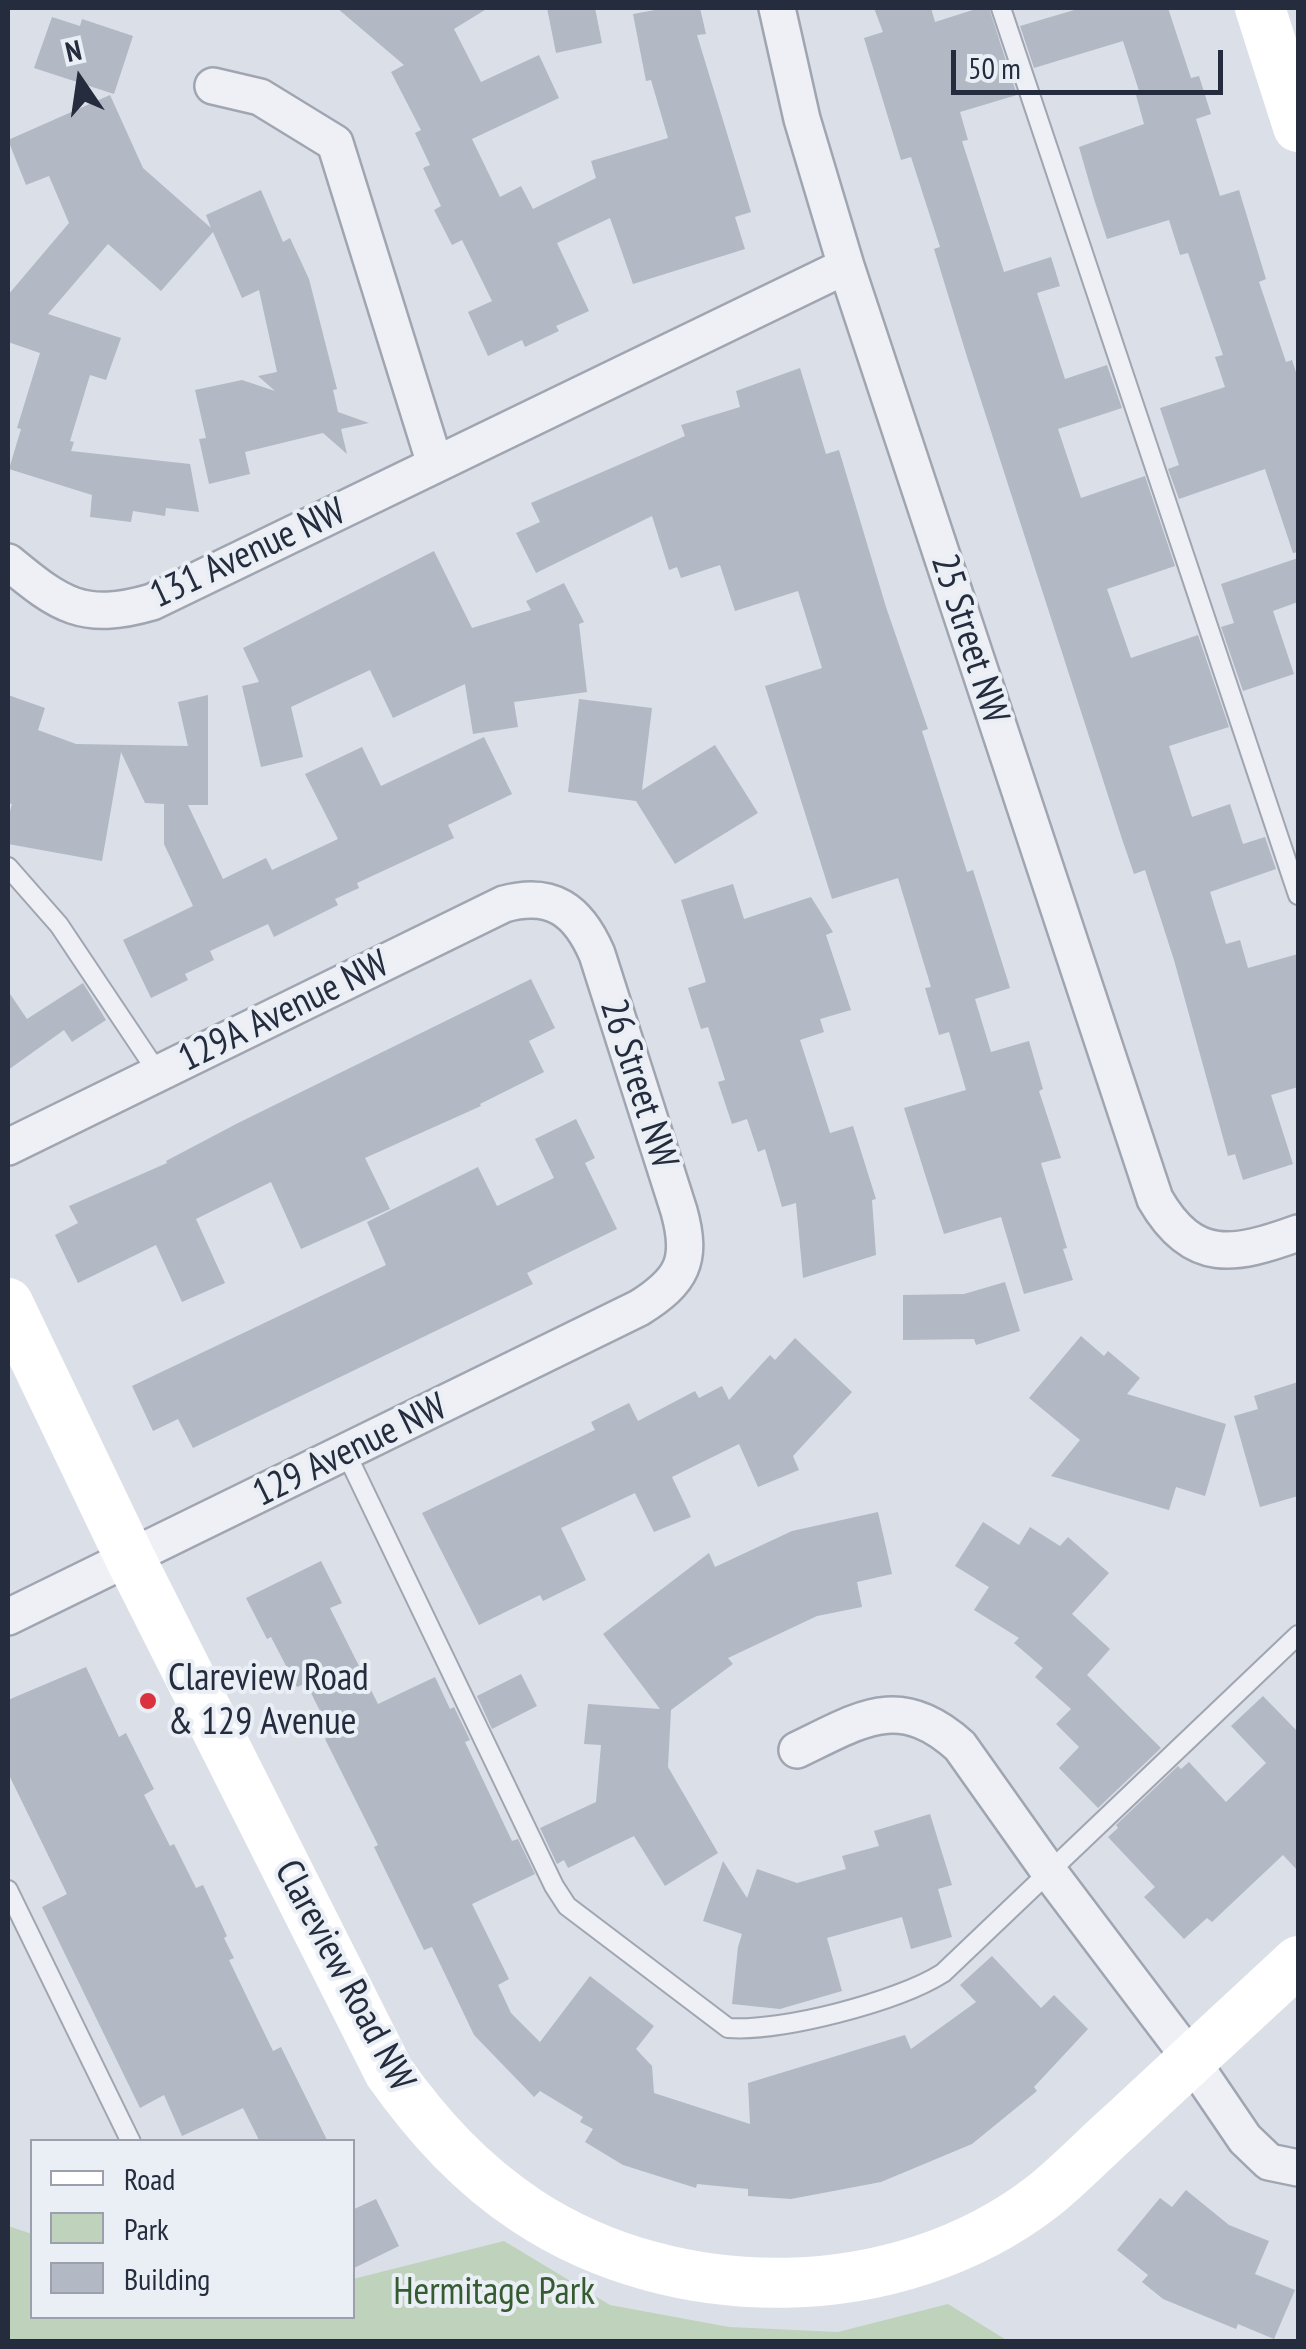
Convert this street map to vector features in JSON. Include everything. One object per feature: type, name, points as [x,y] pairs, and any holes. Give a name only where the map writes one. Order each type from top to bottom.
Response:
[{"type":"street","name":"25 Street NW","points":[[778,8],[802,120],[846,266],[1155,1199],[1170,1224],[1203,1247],[1244,1248],[1298,1234]]},
{"type":"street","points":[[1260,8],[1298,127]]},
{"type":"street","points":[[213,86],[260,97],[335,143],[435,464]]},
{"type":"street","name":"131 Avenue NW","points":[[8,562],[62,602],[103,612],[128,609],[172,594],[846,266]]},
{"type":"street","name":"129A Avenue NW","points":[[8,1147],[504,904],[525,898],[546,900],[564,909]]},
{"type":"street","name":"26 Street NW","points":[[564,909],[578,919],[597,954],[684,1229],[682,1269]]},
{"type":"street","name":"129 Avenue NW","points":[[8,1617],[639,1308],[662,1294],[682,1269]]},
{"type":"street","name":"Clareview Road NW","points":[[8,1303],[130,1558],[389,2072],[451,2150],[488,2183],[573,2237],[666,2270],[731,2281],[813,2282],[862,2275],[956,2246],[1041,2198],[1298,1961]]},
{"type":"street","points":[[797,1750],[855,1722],[885,1713],[941,1730],[960,1746],[1245,2139],[1269,2162],[1298,2168]]},
{"type":"lane","points":[[1002,8],[1298,895]]},
{"type":"lane","points":[[8,867],[59,925],[158,1073]]},
{"type":"lane","points":[[346,1453],[567,1906],[728,2028],[756,2030],[896,1997],[943,1972],[1298,1635]]},
{"type":"lane","points":[[8,1890],[130,2139]]},
{"type":"green space","name":"Hermitage Park","points":[[8,2226],[30,2233],[30,2319],[355,2319],[355,2278],[504,2241],[610,2305],[729,2327],[838,2332],[948,2304],[1008,2341],[8,2341]]},
{"type":"building","points":[[337,8],[488,8],[454,29],[481,82],[539,55],[559,98],[472,139],[500,197],[521,186],[533,209],[596,178],[591,161],[668,138],[651,80],[646,81],[633,14],[666,8],[700,8],[706,34],[697,35],[751,212],[735,217],[745,249],[633,284],[610,218],[557,243],[589,311],[556,326],[559,331],[525,347],[522,340],[488,356],[468,312],[492,301],[462,240],[452,245],[434,210],[441,206],[423,168],[430,165],[415,133],[421,130],[391,72],[404,65]]},
{"type":"building","points":[[547,8],[595,8],[602,43],[556,53]]},
{"type":"building","points":[[874,8],[931,8],[935,22],[989,8],[1017,95],[960,112],[968,140],[962,141],[1004,272],[1051,257],[1060,286],[1037,293],[1065,379],[1107,365],[1122,408],[1058,429],[1081,498],[1145,476],[1175,566],[1107,589],[1131,658],[1198,635],[1229,727],[1169,746],[1192,817],[1230,804],[1243,844],[1265,837],[1276,869],[1210,892],[1226,944],[1240,940],[1248,968],[1298,954],[1298,1087],[1271,1095],[1293,1164],[1243,1180],[1235,1154],[1228,1156],[1174,960],[1145,870],[1134,874],[1122,839],[968,360],[934,249],[940,247],[911,157],[901,160],[864,38],[883,32]]},
{"type":"building","points":[[1081,8],[1168,8],[1191,78],[1199,76],[1211,114],[1196,119],[1220,196],[1239,190],[1266,279],[1259,282],[1286,362],[1292,360],[1298,378],[1298,552],[1293,553],[1265,469],[1179,499],[1168,469],[1179,465],[1160,408],[1225,387],[1215,357],[1223,355],[1188,253],[1180,255],[1169,220],[1107,239],[1094,199],[1079,147],[1144,124],[1136,95],[1140,94],[1123,41],[1034,68],[1020,26]]},
{"type":"building","points":[[52,17],[80,26],[82,19],[133,36],[114,94],[34,68]]},
{"type":"building","points":[[110,95],[143,168],[211,228],[206,215],[261,190],[283,242],[290,238],[309,279],[337,389],[333,390],[338,412],[369,423],[341,429],[347,454],[323,433],[245,452],[250,474],[209,484],[199,439],[206,438],[195,390],[242,380],[275,391],[258,376],[277,372],[259,290],[242,298],[213,232],[161,291],[108,244],[48,314],[121,338],[106,380],[90,375],[70,441],[74,442],[71,451],[190,464],[199,512],[166,508],[165,516],[133,511],[131,522],[90,517],[92,495],[9,469],[40,353],[8,342],[8,295],[69,223],[49,176],[26,185],[8,140]]},
{"type":"building","points":[[800,368],[826,454],[839,450],[928,729],[922,731],[967,872],[973,870],[1010,988],[975,999],[991,1052],[1029,1041],[1043,1089],[1039,1091],[1061,1158],[1041,1163],[1073,1280],[1024,1294],[1001,1217],[944,1234],[904,1108],[966,1090],[949,1032],[939,1035],[925,988],[931,987],[898,878],[832,899],[765,686],[822,668],[798,591],[735,611],[720,565],[681,578],[677,567],[669,570],[652,516],[536,573],[516,533],[540,522],[531,503],[685,436],[681,425],[740,407],[736,391]]},
{"type":"building","points":[[434,551],[472,628],[531,610],[526,601],[564,583],[584,622],[579,624],[587,692],[514,702],[518,727],[473,734],[465,684],[393,718],[370,670],[291,707],[303,757],[261,767],[242,686],[259,682],[243,648]]},
{"type":"building","points":[[1298,558],[1298,602],[1273,611],[1294,674],[1243,691],[1221,627],[1234,623],[1221,584]]},
{"type":"building","points":[[8,695],[45,708],[38,730],[76,744],[188,746],[178,702],[208,695],[208,805],[188,805],[223,879],[266,858],[272,870],[338,839],[305,774],[362,747],[381,786],[484,737],[512,794],[448,825],[454,838],[357,883],[359,888],[335,899],[338,905],[274,937],[268,924],[210,951],[214,960],[185,974],[188,980],[151,998],[123,940],[193,906],[164,844],[164,804],[145,803],[121,752],[102,861],[8,844],[12,804],[8,803]]},
{"type":"building","points":[[579,699],[652,708],[642,790],[715,745],[758,813],[675,864],[636,801],[568,792]]},
{"type":"building","points":[[733,884],[744,919],[811,897],[833,932],[826,935],[851,1010],[820,1019],[824,1032],[800,1040],[830,1133],[853,1126],[876,1199],[872,1200],[876,1255],[803,1278],[796,1203],[782,1207],[765,1149],[758,1152],[747,1119],[732,1124],[718,1082],[725,1080],[708,1027],[701,1029],[688,988],[706,982],[681,900]]},
{"type":"building","points":[[531,979],[555,1028],[529,1041],[544,1072],[481,1106],[365,1158],[390,1209],[301,1249],[271,1182],[196,1219],[225,1283],[182,1302],[156,1245],[78,1283],[55,1235],[78,1223],[69,1206],[167,1163],[238,1123]]},
{"type":"building","points":[[83,983],[106,1020],[72,1042],[64,1030],[8,1070],[8,991],[27,1019]]},
{"type":"building","points":[[576,1119],[595,1158],[585,1163],[617,1229],[527,1273],[533,1284],[193,1448],[178,1419],[153,1431],[132,1386],[386,1265],[367,1222],[478,1167],[497,1206],[554,1178],[535,1139]]},
{"type":"building","points":[[1005,1282],[1020,1331],[976,1345],[974,1339],[903,1340],[903,1295],[964,1294]]},
{"type":"building","points":[[1081,1336],[1104,1356],[1108,1351],[1140,1378],[1127,1394],[1226,1424],[1205,1496],[1176,1487],[1169,1510],[1051,1476],[1080,1440],[1029,1398]]},
{"type":"building","points":[[795,1338],[852,1392],[793,1456],[799,1470],[758,1487],[739,1444],[672,1477],[691,1517],[654,1532],[635,1493],[561,1528],[586,1580],[543,1601],[540,1595],[479,1625],[422,1513],[595,1430],[591,1422],[629,1403],[638,1421],[695,1391],[699,1398],[722,1386],[729,1400],[770,1355],[775,1360]]},
{"type":"building","points":[[1298,1382],[1298,1496],[1260,1507],[1234,1416],[1258,1409],[1254,1396]]},
{"type":"building","points":[[878,1512],[892,1574],[857,1582],[862,1607],[817,1616],[728,1658],[733,1664],[671,1710],[668,1767],[718,1853],[665,1886],[634,1836],[568,1868],[564,1860],[557,1864],[540,1828],[596,1802],[601,1745],[584,1744],[588,1704],[660,1709],[603,1634],[709,1553],[715,1567],[792,1531]]},
{"type":"building","points":[[983,1522],[1019,1545],[1030,1527],[1060,1546],[1068,1537],[1109,1573],[1072,1614],[1110,1649],[1087,1675],[1161,1748],[1098,1808],[1059,1768],[1079,1747],[1056,1724],[1071,1709],[1035,1677],[1043,1668],[1014,1643],[1019,1638],[974,1610],[989,1587],[955,1566]]},
{"type":"building","points":[[321,1561],[342,1603],[330,1608],[378,1704],[435,1677],[470,1740],[465,1742],[512,1841],[518,1839],[535,1874],[472,1904],[509,1979],[498,1985],[511,2013],[540,2042],[590,1976],[654,2026],[636,2049],[652,2066],[654,2093],[750,2124],[748,2083],[905,2035],[911,2049],[976,2002],[960,1985],[992,1956],[1041,2008],[1054,1995],[1088,2029],[1034,2087],[1037,2091],[972,2144],[881,2182],[791,2199],[748,2196],[748,2189],[697,2184],[696,2188],[623,2165],[585,2142],[593,2129],[580,2122],[583,2117],[540,2091],[534,2097],[474,2035],[432,1947],[424,1950],[374,1847],[378,1845],[325,1739],[332,1735],[306,1683],[297,1687],[246,1598]]},
{"type":"building","points":[[86,1667],[119,1737],[126,1733],[154,1789],[144,1795],[170,1846],[174,1844],[196,1888],[203,1885],[227,1936],[224,1938],[234,1958],[229,1960],[273,2051],[281,2047],[327,2139],[258,2139],[243,2108],[182,2136],[164,2095],[140,2108],[42,1907],[67,1894],[8,1773],[8,1700]]},
{"type":"building","points":[[521,1674],[537,1706],[492,1729],[477,1696]]},
{"type":"building","points":[[1263,1696],[1298,1732],[1298,1871],[1283,1855],[1212,1922],[1207,1918],[1184,1939],[1144,1897],[1155,1887],[1108,1837],[1178,1766],[1181,1769],[1189,1762],[1226,1802],[1266,1763],[1231,1726]]},
{"type":"building","points":[[930,1814],[952,1885],[938,1889],[952,1937],[911,1949],[902,1917],[827,1938],[842,1991],[780,2009],[732,2004],[742,1934],[703,1921],[723,1861],[747,1898],[757,1869],[797,1883],[846,1869],[842,1856],[879,1846],[874,1831]]},
{"type":"building","points":[[1186,2190],[1229,2225],[1269,2241],[1255,2274],[1295,2290],[1274,2339],[1238,2324],[1236,2329],[1163,2299],[1142,2282],[1148,2275],[1117,2250],[1160,2198],[1172,2207]]},
{"type":"building","points":[[376,2199],[399,2246],[355,2268],[355,2209]]},
{"type":"place","name":"Clareview Road & 129 Avenue","points":[[148,1701]]}]
